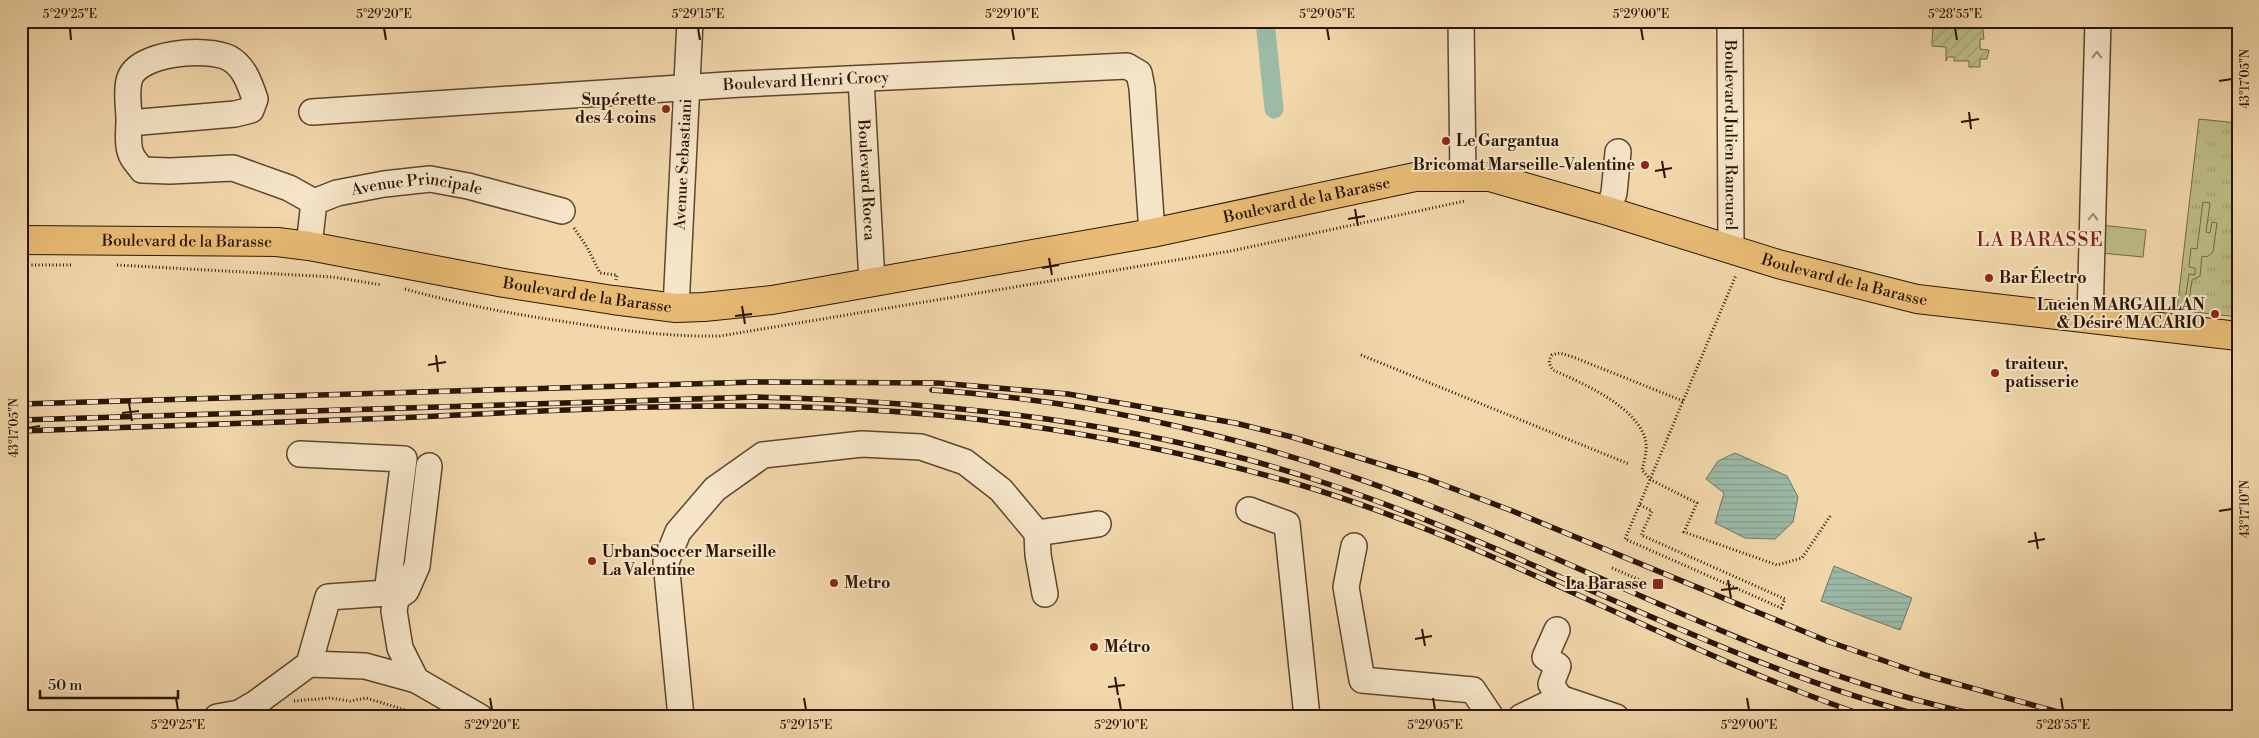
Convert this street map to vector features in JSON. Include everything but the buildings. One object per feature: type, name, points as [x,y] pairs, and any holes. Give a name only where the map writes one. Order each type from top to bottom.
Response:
[{"type":"main road","name":"Boulevard de la Barasse","points":[[21,240],[277,242],[310,246],[504,283],[676,308],[772,300],[1152,233],[1202,237],[1416,195],[1463,178],[1490,177],[1608,211],[1734,260],[1778,264],[1918,299],[2238,336]]},
{"type":"street","name":"Avenue Sebastiani","points":[[676,308],[690,21]]},
{"type":"street","points":[[1461,21],[1463,178]]},
{"type":"street","name":"Boulevard Julien Rancurel","points":[[1730,21],[1734,260]]},
{"type":"street","points":[[2090,318],[2098,21]]},
{"type":"street","points":[[129,123],[235,114],[251,110],[255,99],[249,79],[230,58],[205,52],[166,56],[146,61],[136,70],[129,80],[129,123],[131,154],[142,170],[170,171],[232,168],[289,188],[314,202],[310,246]]},
{"type":"street","name":"Boulevard Henri Crocy","points":[[312,112],[861,79],[1127,66],[1139,73],[1142,88],[1152,233]]},
{"type":"street","name":"Boulevard Rocca","points":[[861,79],[872,282]]},
{"type":"street","points":[[1608,211],[1614,193],[1618,152]]},
{"type":"street","name":"Avenue Principale","points":[[314,202],[337,194],[384,184],[430,179],[468,186],[562,211]]},
{"type":"street","points":[[681,717],[666,562],[678,532],[715,489],[763,455],[862,444],[921,447],[966,462],[1001,490],[1037,533],[1038,555],[1045,594]]},
{"type":"street","points":[[300,454],[404,459],[392,596],[400,648],[416,680]]},
{"type":"street","points":[[217,717],[239,712],[256,703],[309,664],[328,597],[392,596],[406,591],[417,566],[429,466]]},
{"type":"street","points":[[1249,510],[1287,524],[1308,717]]},
{"type":"street","points":[[1037,533],[1098,524]]},
{"type":"street","points":[[1354,546],[1346,587],[1362,680],[1473,690],[1491,717]]},
{"type":"street","points":[[1557,630],[1545,657],[1558,666],[1551,684],[1560,698],[1616,717]]},
{"type":"street","points":[[309,664],[365,666],[416,680],[480,717]]},
{"type":"street","points":[[1521,717],[1560,698]]},
{"type":"path","points":[[562,211],[587,246],[600,273],[617,276]]},
{"type":"path","points":[[1640,505],[1652,511],[1641,535],[1785,599],[1781,608],[1625,539],[1683,402],[1734,260]]},
{"type":"path","points":[[1683,402],[1573,357],[1560,353],[1552,355],[1550,358],[1550,365],[1553,370],[1602,394],[1636,422],[1646,443],[1642,470],[1651,480],[1697,503],[1684,532],[1777,565],[1802,558],[1831,515]]},
{"type":"path","points":[[1361,355],[1629,464]]},
{"type":"path","points":[[1612,568],[1646,583]]},
{"type":"path","points":[[286,702],[330,698],[350,701],[366,698],[429,717]]},
{"type":"green space","points":[[1933,21],[1982,21],[1984,39],[1980,39],[1980,49],[1989,50],[1987,59],[1980,59],[1980,67],[1969,67],[1969,61],[1954,61],[1954,57],[1948,57],[1946,61],[1946,47],[1932,46]]},
{"type":"green space","points":[[2199,119],[2238,123],[2238,317],[2177,310]]},
{"type":"green space","points":[[2203,202],[2210,203],[2206,232],[2210,233],[2212,222],[2217,223],[2213,252],[2207,257],[2202,256],[2200,276],[2192,280],[2189,301],[2185,301],[2189,274],[2195,275],[2195,268],[2189,267],[2191,248],[2197,249]]},
{"type":"green space","points":[[2101,225],[2146,230],[2143,257],[2101,253]]},
{"type":"shaded area","points":[[1735,453],[1787,476],[1798,497],[1793,522],[1775,539],[1745,538],[1715,523],[1724,493],[1706,479],[1718,461]]},
{"type":"shaded area","points":[[1834,566],[1912,598],[1900,630],[1821,601]]},
{"type":"waterway","points":[[1265,21],[1274,109]]},
{"type":"railway","points":[[21,404],[755,382],[939,383],[1068,394],[1235,423],[1292,437],[1425,478],[1510,510],[1827,641],[1925,675],[2076,717]]},
{"type":"railway","points":[[932,390],[998,396],[1129,416],[1194,430],[1322,466],[1446,512],[1780,655],[1918,700],[1989,717]]},
{"type":"railway","points":[[21,420],[756,397],[903,404],[977,411],[1122,431],[1195,446],[1337,487],[1485,544],[1703,639],[1776,668],[1851,695],[1927,717]]},
{"type":"railway","points":[[21,431],[680,406],[738,406],[852,409],[908,413],[964,418],[1075,433],[1130,443],[1240,468],[1368,507],[1512,565],[1724,661],[1869,717]]},
{"type":"place","name":"Supérette des 4 coins","points":[[666,109]]},
{"type":"place","name":"Le Gargantua","points":[[1446,141]]},
{"type":"place","name":"Bricomat Marseille-Valentine","points":[[1645,165]]},
{"type":"place","name":"Bar Électro","points":[[1989,278]]},
{"type":"place","name":"Lucien MARGAILLAN & Désiré MACARIO","points":[[2215,314]]},
{"type":"place","name":"traiteur, patisserie","points":[[1995,373]]},
{"type":"place","name":"UrbanSoccer Marseille La Valentine","points":[[592,561]]},
{"type":"place","name":"Metro","points":[[834,583]]},
{"type":"place","name":"La Barasse","points":[[1658,584]]},
{"type":"place","name":"Métro","points":[[1094,647]]},
{"type":"district","name":"LA BARASSE","points":[[2040,240]]}]
